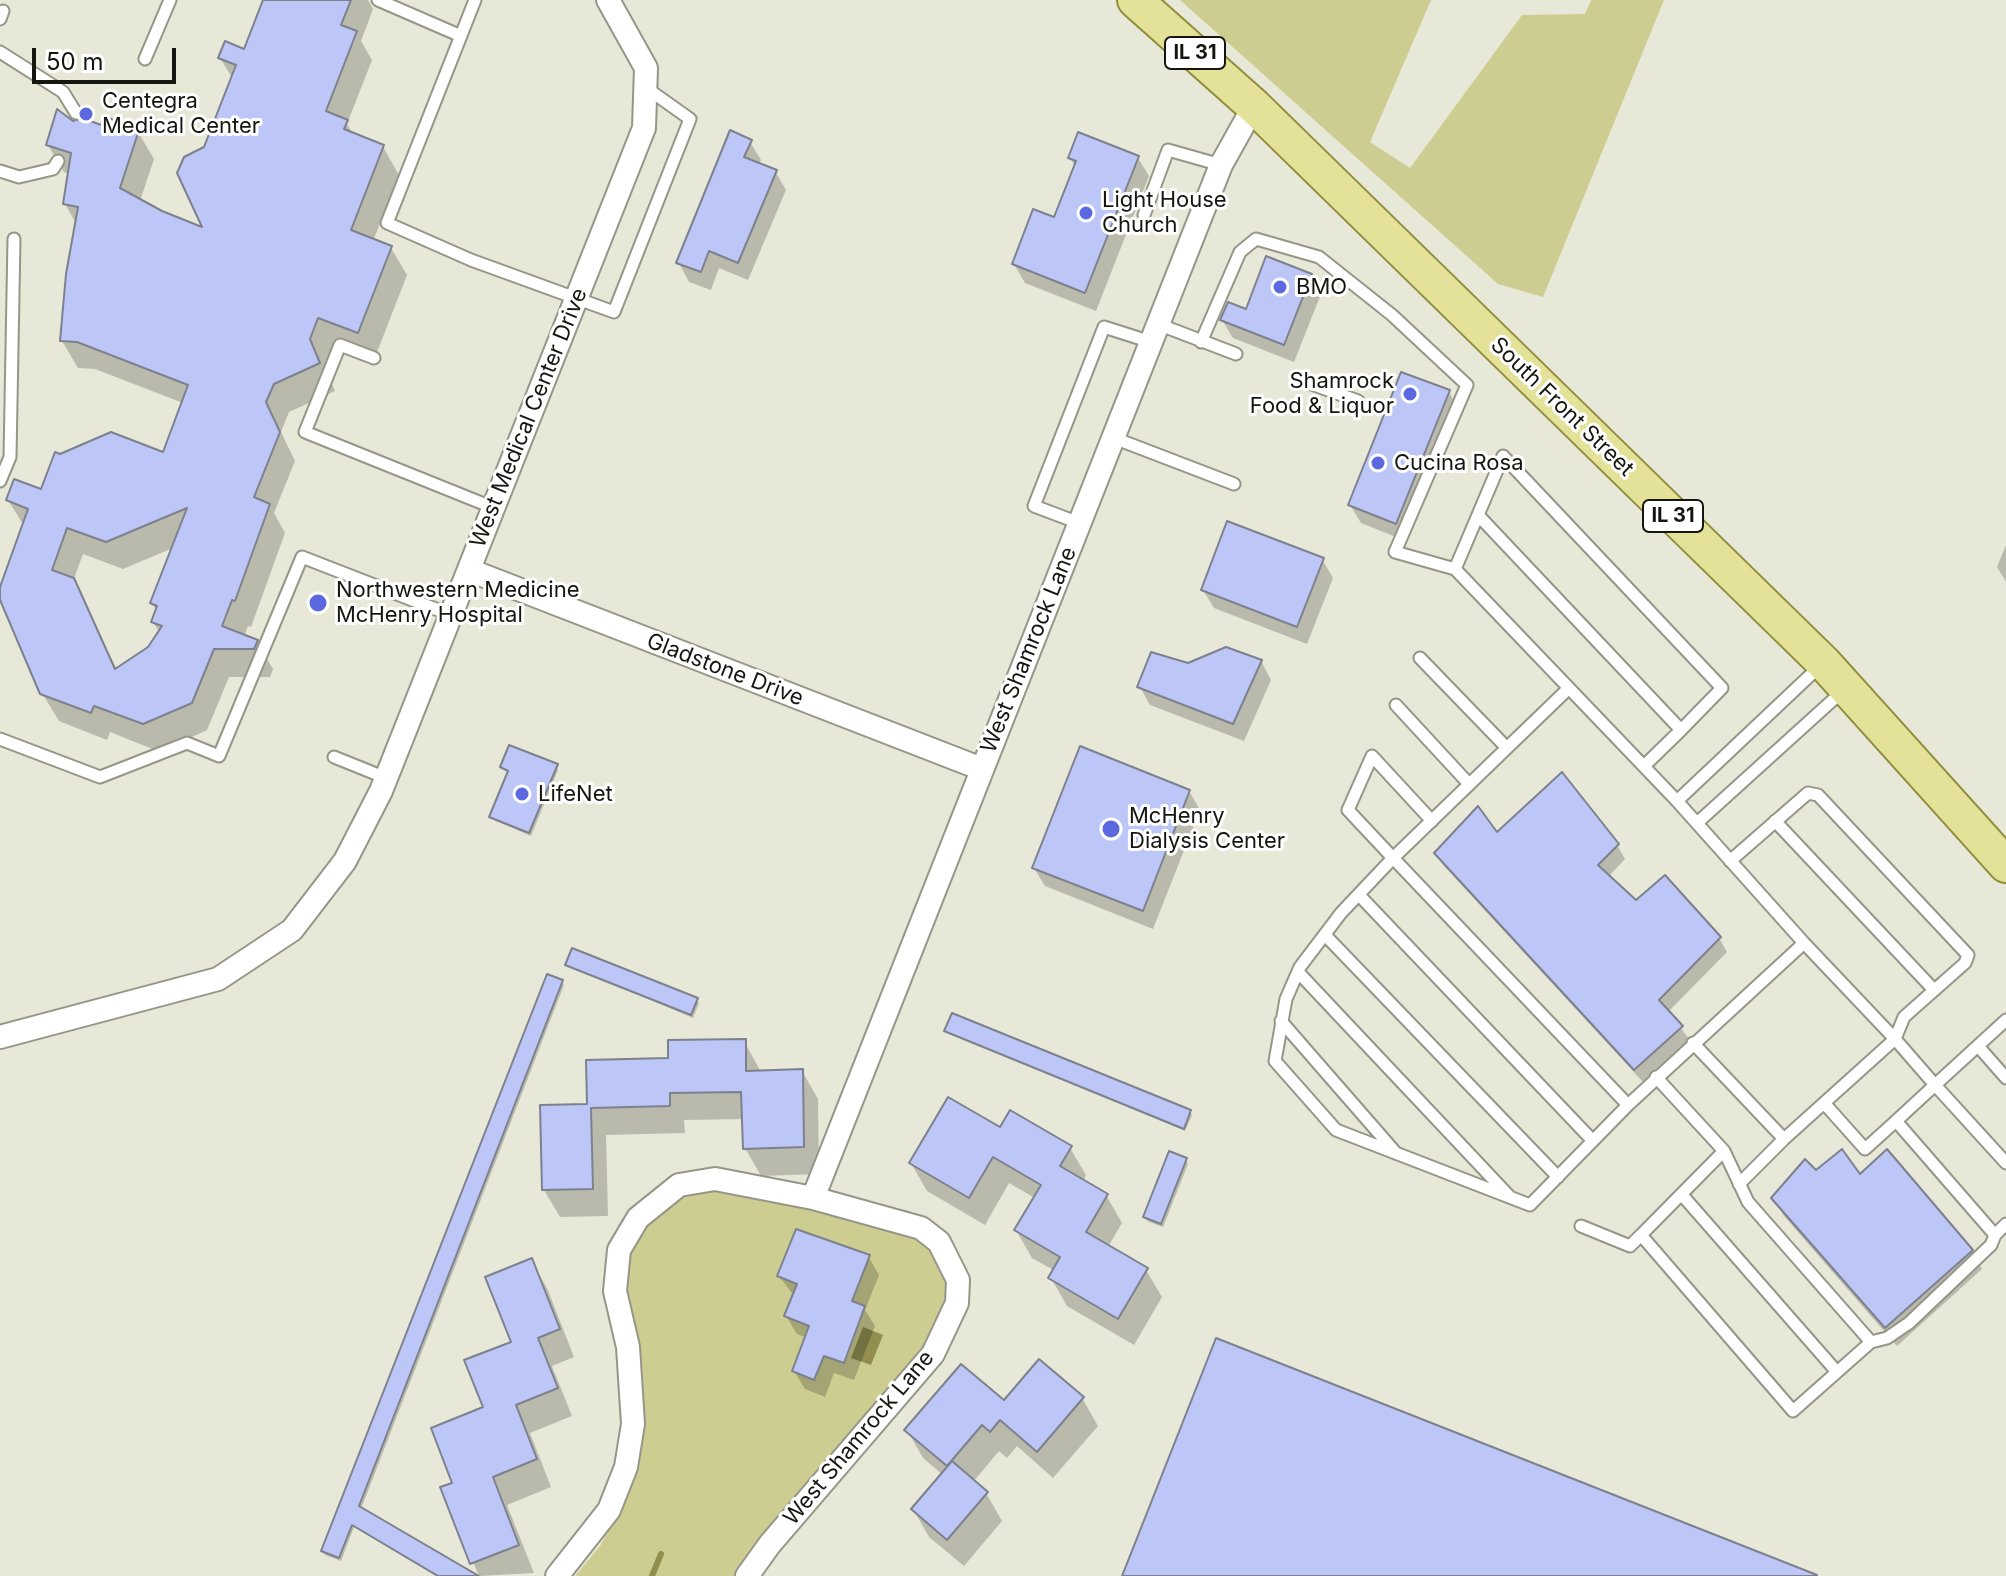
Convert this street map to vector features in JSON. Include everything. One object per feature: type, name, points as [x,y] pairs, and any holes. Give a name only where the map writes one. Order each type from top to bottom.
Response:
[{"type":"main road","name":"South Front Street","points":[[1135,0],[1254,106],[1824,663],[2006,865]]},
{"type":"street","name":"West Medical Center Drive","points":[[0,1037],[218,979],[292,930],[345,861],[386,778],[644,128],[646,68],[608,0]]},
{"type":"street","name":"West Shamrock Lane","points":[[813,1198],[1221,165],[1254,106]]},
{"type":"street","name":"Gladstone Drive","points":[[469,570],[982,769]]},
{"type":"street","name":"West Shamrock Lane","points":[[557,1576],[609,1510],[626,1467],[633,1424],[628,1347],[615,1291],[619,1250],[638,1218],[679,1185],[715,1179],[813,1198],[921,1228],[939,1242],[951,1260],[958,1280],[957,1303],[933,1354],[770,1544],[747,1576]]},
{"type":"lane","points":[[145,59],[170,0]]},
{"type":"lane","points":[[378,0],[461,36]]},
{"type":"lane","points":[[475,0],[387,223],[418,239],[614,312],[690,119],[645,87]]},
{"type":"lane","points":[[0,52],[63,92],[76,113]]},
{"type":"lane","points":[[1144,215],[1168,150],[1221,165]]},
{"type":"lane","points":[[0,171],[19,177],[53,169],[58,161]]},
{"type":"lane","points":[[0,481],[10,457],[14,239]]},
{"type":"lane","points":[[1201,342],[1240,252],[1256,239],[1319,257],[1392,315],[1467,385],[1395,552],[1455,569],[1677,801],[2006,1163]]},
{"type":"lane","points":[[1079,523],[1034,506],[1104,327],[1201,342],[1236,354]]},
{"type":"lane","points":[[374,358],[340,345],[305,432],[494,508]]},
{"type":"lane","points":[[1309,383],[1358,401]]},
{"type":"lane","points":[[1114,438],[1234,484]]},
{"type":"lane","points":[[1455,569],[1503,456],[1722,688],[1644,766]]},
{"type":"lane","points":[[1478,515],[1681,730]]},
{"type":"lane","points":[[0,739],[100,777],[187,743],[219,756],[302,557],[451,615]]},
{"type":"lane","points":[[1420,658],[1507,748]]},
{"type":"lane","points":[[1677,801],[1824,663]]},
{"type":"lane","points":[[1569,688],[1393,858],[1325,935],[1298,972],[1281,1021],[1275,1061],[1336,1130],[1530,1205],[1656,1077],[1804,943]]},
{"type":"lane","points":[[1697,823],[1846,688]]},
{"type":"lane","points":[[1396,705],[1469,784]]},
{"type":"lane","points":[[1432,821],[1372,756],[1348,810],[1628,1105]]},
{"type":"lane","points":[[334,757],[386,778]]},
{"type":"lane","points":[[1730,861],[1808,793],[1818,795],[1968,955],[1965,963],[1904,1017],[1895,1039],[1739,1184]]},
{"type":"lane","points":[[1775,821],[1934,990]]},
{"type":"lane","points":[[1359,895],[1593,1141]]},
{"type":"lane","points":[[1325,935],[1558,1177]]},
{"type":"lane","points":[[1298,972],[1511,1198]]},
{"type":"lane","points":[[1824,1103],[1865,1149],[2006,1020]]},
{"type":"lane","points":[[1281,1021],[1398,1154]]},
{"type":"lane","points":[[1693,1043],[1784,1139]]},
{"type":"lane","points":[[1978,1046],[2006,1078]]},
{"type":"lane","points":[[1656,1077],[1724,1151],[1748,1202],[1871,1342]]},
{"type":"lane","points":[[1896,1121],[1995,1235]]},
{"type":"lane","points":[[1581,1226],[1630,1246],[1683,1196],[1724,1151]]},
{"type":"lane","points":[[1683,1196],[1837,1372]]},
{"type":"lane","points":[[1641,1235],[1793,1411],[1871,1342],[1887,1338],[1909,1323],[1991,1245],[1995,1235],[2006,1224]]},
{"type":"shaded area","points":[[1180,0],[1431,0],[1370,142],[1410,168],[1522,15],[1585,14],[1591,0],[1664,0],[1543,297],[1498,284]]},
{"type":"shaded area","points":[[719,1190],[741,1192],[906,1233],[932,1252],[945,1278],[947,1304],[931,1338],[783,1511],[742,1564],[737,1576],[575,1576],[600,1546],[620,1509],[640,1444],[643,1373],[625,1298],[632,1251],[646,1227],[664,1210],[685,1197]]},
{"type":"shaded area","points":[[863,1327],[883,1335],[871,1365],[851,1358]]},
{"type":"building","points":[[263,0],[351,0],[341,25],[357,31],[326,111],[348,120],[344,129],[384,145],[351,230],[392,246],[358,333],[318,318],[310,339],[320,363],[274,384],[266,402],[280,432],[254,497],[270,504],[235,601],[232,600],[222,626],[258,640],[254,649],[214,649],[192,703],[143,724],[94,706],[91,713],[40,694],[0,600],[0,587],[28,509],[6,500],[14,479],[41,489],[55,452],[60,454],[111,432],[163,452],[188,385],[77,342],[60,341],[66,274],[78,207],[63,204],[71,153],[46,145],[57,109],[73,121],[82,118],[101,125],[104,116],[139,130],[120,188],[162,211],[202,227],[177,173],[184,157],[204,147],[236,65],[218,58],[225,41],[244,49]],"holes":[[[187,508],[150,603],[157,606],[151,622],[162,626],[148,647],[115,669],[74,578],[52,570],[67,528],[106,542]]]},
{"type":"building","points":[[730,130],[752,140],[744,157],[777,170],[738,263],[709,251],[701,272],[676,263]]},
{"type":"building","name":"Light House Church","points":[[1078,132],[1139,156],[1085,293],[1012,264],[1033,209],[1054,217],[1076,161],[1068,158]]},
{"type":"building","name":"BMO","points":[[1266,256],[1312,274],[1284,345],[1220,320],[1228,302],[1246,309]]},
{"type":"building","points":[[1401,372],[1450,390],[1396,524],[1348,505]]},
{"type":"building","points":[[1227,521],[1324,558],[1297,627],[1201,590]]},
{"type":"building","points":[[1226,647],[1262,660],[1233,724],[1137,687],[1151,652],[1188,663]]},
{"type":"building","name":"LifeNet","points":[[509,745],[558,764],[529,833],[489,817],[508,771],[500,767]]},
{"type":"building","name":"McHenry Dialysis Center","points":[[1080,746],[1190,790],[1143,911],[1032,868]]},
{"type":"building","points":[[1562,772],[1619,844],[1598,865],[1636,900],[1665,875],[1721,937],[1659,1000],[1683,1026],[1634,1070],[1434,853],[1478,806],[1497,832]]},
{"type":"building","points":[[572,948],[698,998],[691,1015],[565,965]]},
{"type":"building","points":[[547,974],[563,980],[359,1506],[479,1576],[438,1576],[352,1525],[339,1558],[321,1551]]},
{"type":"building","points":[[952,1013],[1191,1110],[1184,1129],[944,1031]]},
{"type":"building","points":[[746,1039],[746,1071],[803,1069],[804,1147],[743,1149],[741,1092],[670,1093],[670,1106],[591,1108],[593,1189],[542,1190],[540,1105],[587,1104],[586,1060],[668,1058],[668,1040]]},
{"type":"building","points":[[948,1097],[1000,1127],[1010,1110],[1072,1146],[1060,1166],[1108,1194],[1086,1232],[1148,1268],[1118,1319],[1048,1278],[1060,1257],[1014,1230],[1041,1185],[993,1157],[969,1198],[909,1163]]},
{"type":"building","points":[[1842,1149],[1860,1174],[1887,1149],[1973,1250],[1885,1328],[1771,1198],[1805,1159],[1816,1170]]},
{"type":"building","points":[[1169,1151],[1187,1158],[1161,1224],[1143,1217]]},
{"type":"building","points":[[796,1229],[870,1255],[852,1301],[865,1306],[844,1363],[824,1356],[814,1380],[792,1371],[809,1326],[784,1316],[797,1284],[777,1276]]},
{"type":"building","points":[[532,1258],[560,1329],[538,1338],[558,1388],[516,1405],[537,1459],[493,1477],[519,1545],[470,1564],[440,1487],[452,1483],[431,1428],[483,1407],[464,1360],[511,1342],[485,1277]]},
{"type":"building","points":[[1216,1338],[1817,1575],[1817,1576],[1122,1576]]},
{"type":"building","points":[[1039,1359],[1084,1397],[1037,1452],[1000,1420],[990,1432],[982,1425],[947,1466],[904,1430],[961,1364],[1004,1400]]},
{"type":"building","points":[[952,1461],[988,1492],[947,1540],[911,1509]]},
{"type":"waterway","points":[[652,1576],[661,1554]]},
{"type":"place","name":"Centegra Medical Center","points":[[86,114]]},
{"type":"place","name":"Light House Church","points":[[1086,213]]},
{"type":"place","name":"BMO","points":[[1280,287]]},
{"type":"place","name":"Shamrock Food & Liquor","points":[[1410,394]]},
{"type":"place","name":"Cucina Rosa","points":[[1378,463]]},
{"type":"place","name":"Northwestern Medicine McHenry Hospital","points":[[318,603]]},
{"type":"place","name":"LifeNet","points":[[522,794]]},
{"type":"place","name":"McHenry Dialysis Center","points":[[1111,829]]}]
